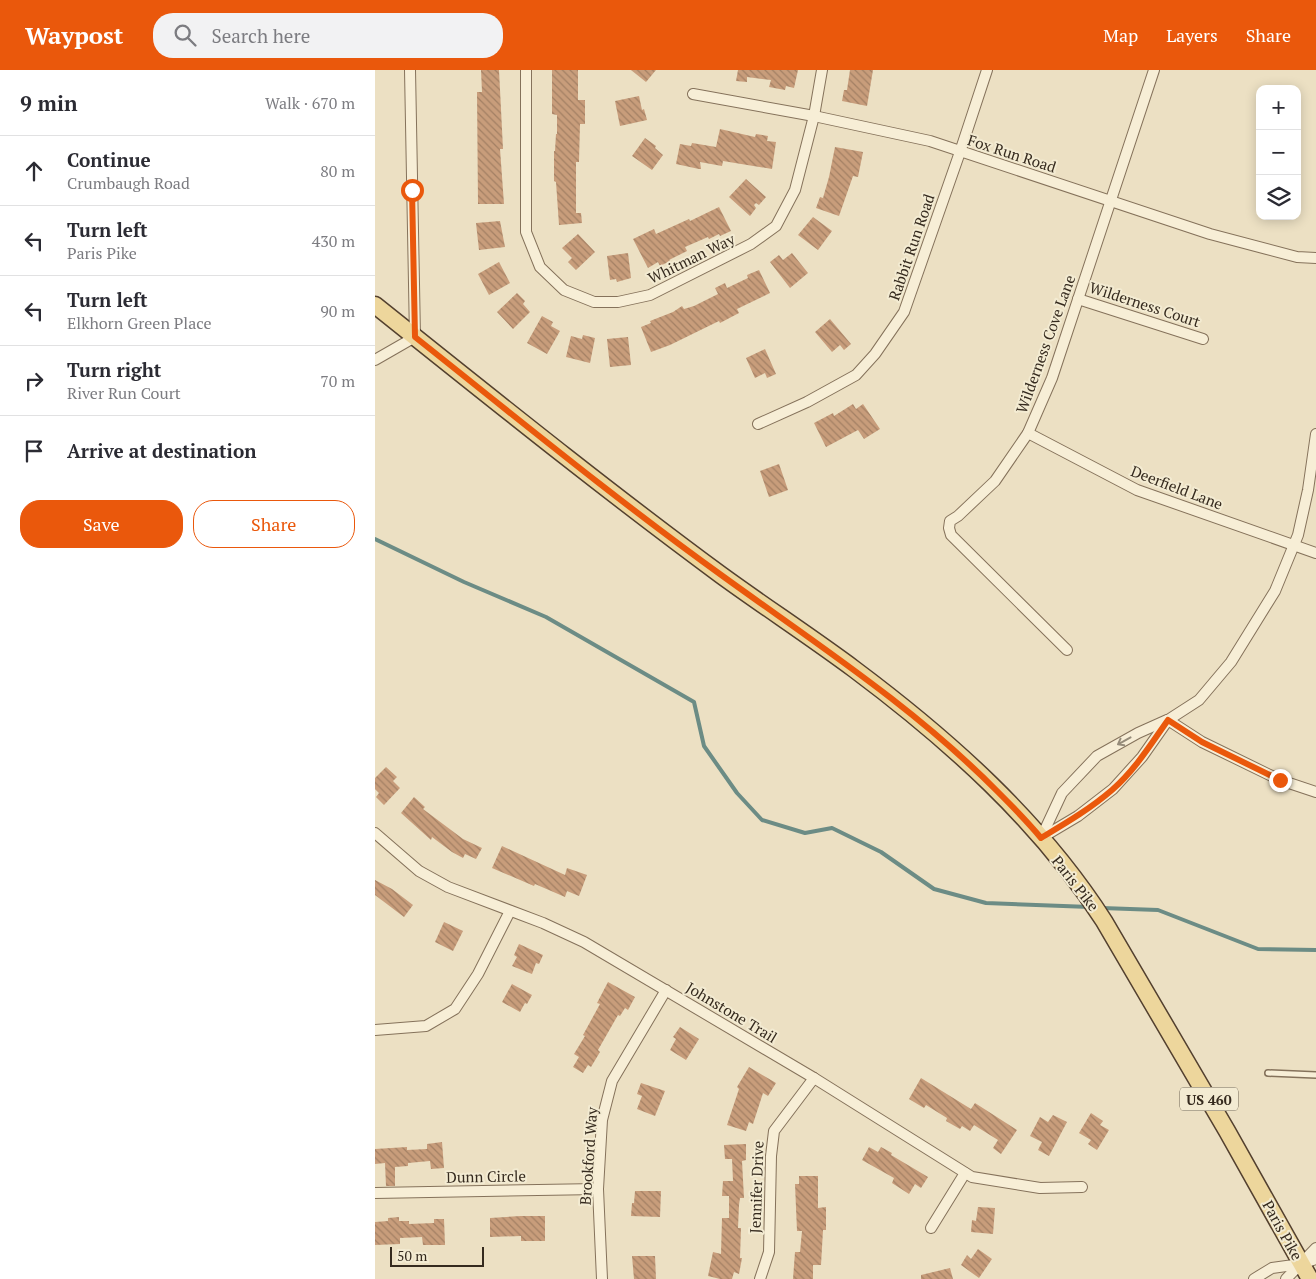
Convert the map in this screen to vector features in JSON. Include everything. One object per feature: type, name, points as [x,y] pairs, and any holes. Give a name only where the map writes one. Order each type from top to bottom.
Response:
[{"type":"main road","name":"Paris Pike","points":[[375,305],[607,490],[855,670],[928,727],[973,766],[1029,824],[1090,898],[1222,1122],[1309,1261],[1310,1279]]},
{"type":"street","points":[[375,360],[415,337],[410,70]]},
{"type":"street","name":"Whitman Way","points":[[526,70],[526,232],[540,267],[564,290],[594,302],[619,302],[650,295],[751,244],[776,226],[795,190],[814,116],[822,70]]},
{"type":"street","name":"Rabbit Run Road","points":[[758,424],[807,402],[856,375],[875,354],[904,312],[961,152],[987,70]]},
{"type":"street","name":"Wilderness Cove Lane","points":[[1067,650],[951,535],[950,521],[995,480],[1028,434],[1051,378],[1154,70]]},
{"type":"street","name":"Fox Run Road","points":[[693,94],[814,116],[930,141],[1210,234],[1297,257],[1316,258]]},
{"type":"street","name":"Wilderness Court","points":[[1078,299],[1203,338]]},
{"type":"street","name":"Deerfield Lane","points":[[1028,434],[1137,490],[1316,553]]},
{"type":"street","points":[[1041,838],[1063,793],[1097,756],[1138,733],[1168,720],[1199,700],[1231,662],[1275,591],[1298,535],[1308,490],[1316,434]]},
{"type":"street","points":[[1041,838],[1078,816],[1113,789],[1142,757],[1168,720]]},
{"type":"street","points":[[1168,720],[1202,742],[1272,776],[1308,791],[1316,792]]},
{"type":"street","name":"Johnstone Trail","points":[[375,833],[419,871],[448,887],[584,942],[814,1078],[972,1177],[1041,1188],[1082,1186]]},
{"type":"street","points":[[375,1030],[426,1026],[455,1009],[478,974],[511,911]]},
{"type":"street","name":"Brookford Way","points":[[602,1279],[598,1189],[602,1120],[611,1081],[666,990]]},
{"type":"street","name":"Jennifer Drive","points":[[761,1279],[769,1252],[771,1156],[774,1131],[814,1078]]},
{"type":"street","points":[[931,1228],[965,1173]]},
{"type":"street","name":"Dunn Circle","points":[[375,1193],[598,1189]]},
{"type":"street","points":[[1286,1279],[1309,1261],[1316,1248]]},
{"type":"street","points":[[1255,1279],[1273,1268],[1309,1261]]},
{"type":"lane","points":[[1268,1073],[1316,1075]]},
{"type":"building","points":[[481,70],[499,70],[503,149],[500,149],[504,204],[478,204],[477,92],[482,92]]},
{"type":"building","points":[[552,70],[578,70],[578,100],[585,100],[585,124],[580,124],[579,162],[576,162],[576,213],[581,213],[582,223],[559,225],[556,182],[554,181],[557,115],[552,114]]},
{"type":"building","points":[[631,70],[656,70],[646,82]]},
{"type":"building","points":[[738,70],[798,70],[794,88],[786,86],[785,90],[769,87],[771,80],[747,77],[747,82],[736,81]]},
{"type":"building","points":[[850,70],[873,70],[867,106],[842,101],[844,90],[847,90]]},
{"type":"building","points":[[639,96],[642,110],[644,109],[647,120],[620,126],[615,101]]},
{"type":"building","points":[[720,129],[755,137],[756,134],[768,136],[767,141],[776,142],[772,169],[723,161],[722,166],[700,162],[701,169],[676,164],[680,144],[691,146],[692,143],[716,147]]},
{"type":"building","points":[[645,138],[656,146],[655,148],[663,155],[652,170],[632,156]]},
{"type":"building","points":[[835,147],[863,152],[858,177],[853,176],[839,216],[816,208],[820,197],[823,198]]},
{"type":"building","points":[[746,179],[766,197],[759,205],[756,203],[754,205],[756,208],[750,216],[729,197]]},
{"type":"building","points":[[719,207],[731,231],[709,239],[708,237],[685,247],[687,251],[670,261],[660,266],[658,262],[648,268],[633,239],[654,229],[656,234]]},
{"type":"building","points":[[813,217],[832,231],[818,250],[798,235]]},
{"type":"building","points":[[500,221],[505,247],[479,250],[476,223]]},
{"type":"building","points":[[578,234],[595,252],[576,270],[568,262],[572,258],[562,248]]},
{"type":"building","points":[[628,253],[631,278],[617,282],[616,279],[610,280],[607,256]]},
{"type":"building","points":[[792,253],[808,273],[790,288],[770,262],[779,255],[783,260]]},
{"type":"building","points":[[499,262],[510,283],[489,295],[478,274]]},
{"type":"building","points":[[759,270],[770,293],[737,309],[739,313],[720,323],[719,321],[670,345],[651,352],[641,327],[682,306],[684,309],[694,306],[718,294],[715,288],[725,283],[727,288],[748,278],[747,275]]},
{"type":"building","points":[[517,293],[525,301],[523,304],[530,312],[513,329],[497,312]]},
{"type":"building","points":[[542,316],[553,322],[551,326],[560,331],[547,354],[527,343]]},
{"type":"building","points":[[830,319],[851,344],[844,350],[840,345],[832,352],[815,332]]},
{"type":"building","points":[[583,335],[595,338],[590,363],[566,357],[571,336],[582,339]]},
{"type":"building","points":[[628,337],[631,365],[610,367],[607,339]]},
{"type":"building","points":[[765,349],[776,374],[767,378],[765,373],[755,378],[746,358]]},
{"type":"building","points":[[853,404],[856,409],[863,404],[880,429],[864,439],[858,430],[826,447],[814,423],[833,413],[834,416]]},
{"type":"building","points":[[779,464],[788,490],[769,497],[760,471]]},
{"type":"building","points":[[386,767],[397,777],[393,781],[400,788],[384,805],[376,797],[379,793],[375,789],[375,778]]},
{"type":"building","points":[[414,797],[425,807],[423,809],[463,839],[482,848],[476,859],[465,854],[463,858],[432,837],[431,840],[401,813]]},
{"type":"building","points":[[502,846],[565,875],[567,868],[587,875],[579,896],[567,891],[565,897],[492,868]]},
{"type":"building","points":[[375,880],[392,889],[413,905],[404,917],[375,895]]},
{"type":"building","points":[[444,922],[463,931],[453,951],[435,942]]},
{"type":"building","points":[[519,944],[543,955],[539,964],[536,963],[532,974],[512,966],[517,957],[514,955]]},
{"type":"building","points":[[608,982],[635,997],[628,1010],[625,1008],[620,1016],[618,1015],[598,1050],[600,1052],[591,1067],[588,1065],[583,1073],[573,1067],[579,1057],[574,1054],[585,1036],[583,1035],[600,1004],[597,1003]]},
{"type":"building","points":[[512,984],[532,995],[520,1012],[502,1002]]},
{"type":"building","points":[[680,1027],[699,1039],[686,1060],[670,1050],[676,1039],[673,1037]]},
{"type":"building","points":[[749,1067],[776,1083],[768,1096],[763,1093],[753,1124],[749,1122],[746,1131],[727,1125],[739,1089],[737,1087]]},
{"type":"building","points":[[921,1078],[971,1109],[975,1103],[1017,1130],[1001,1154],[993,1148],[998,1140],[974,1125],[970,1131],[962,1126],[960,1129],[946,1121],[947,1118],[926,1105],[924,1108],[909,1099]]},
{"type":"building","points":[[641,1083],[665,1091],[655,1116],[637,1109],[642,1096],[637,1094]]},
{"type":"building","points":[[1091,1113],[1103,1121],[1100,1125],[1109,1130],[1097,1150],[1088,1144],[1091,1140],[1079,1133]]},
{"type":"building","points":[[1053,1115],[1067,1122],[1049,1156],[1038,1150],[1042,1142],[1030,1136],[1040,1117],[1048,1122]]},
{"type":"building","points":[[442,1142],[444,1168],[431,1169],[430,1161],[408,1163],[408,1166],[395,1167],[395,1186],[386,1186],[385,1163],[375,1164],[375,1149],[407,1147],[407,1150],[427,1149],[427,1144]]},
{"type":"building","points":[[746,1144],[746,1160],[742,1161],[744,1198],[740,1198],[739,1205],[738,1228],[741,1228],[740,1258],[742,1258],[739,1274],[734,1272],[732,1279],[720,1279],[708,1276],[713,1252],[721,1254],[722,1218],[729,1218],[729,1196],[722,1196],[723,1181],[733,1181],[732,1159],[725,1159],[724,1145]]},
{"type":"building","points":[[869,1147],[878,1152],[881,1147],[928,1177],[921,1188],[915,1184],[909,1194],[892,1183],[894,1178],[862,1160]]},
{"type":"building","points":[[799,1176],[818,1176],[818,1208],[826,1207],[826,1230],[823,1230],[821,1265],[813,1265],[813,1279],[793,1279],[795,1252],[800,1252],[802,1231],[797,1231],[795,1184],[799,1184]]},
{"type":"building","points":[[635,1191],[661,1191],[660,1217],[631,1216]]},
{"type":"building","points":[[978,1207],[995,1208],[993,1234],[971,1232],[972,1220],[976,1221]]},
{"type":"building","points":[[545,1216],[545,1241],[521,1241],[521,1236],[490,1237],[490,1218]]},
{"type":"building","points":[[399,1217],[399,1221],[409,1221],[409,1224],[434,1223],[434,1219],[444,1219],[445,1245],[423,1245],[422,1237],[400,1238],[400,1244],[375,1245],[375,1222],[388,1221],[388,1218]]},
{"type":"building","points":[[978,1249],[992,1259],[979,1278],[961,1265],[967,1255],[971,1259]]},
{"type":"building","points":[[632,1256],[655,1256],[656,1279],[634,1279]]},
{"type":"building","points":[[950,1268],[953,1279],[921,1279],[921,1275]]},
{"type":"waterway","points":[[375,539],[464,582],[546,617],[694,702],[704,746],[737,793],[762,820],[805,833],[832,828],[881,852],[934,889],[986,903],[1090,907]]},
{"type":"waterway","points":[[1102,908],[1158,910],[1258,949],[1316,950]]},
{"type":"route","points":[[412,190],[415,337],[607,490],[855,670],[928,727],[973,766],[1041,838],[1078,816],[1113,789],[1142,757],[1168,720],[1202,742],[1280,780]]}]
